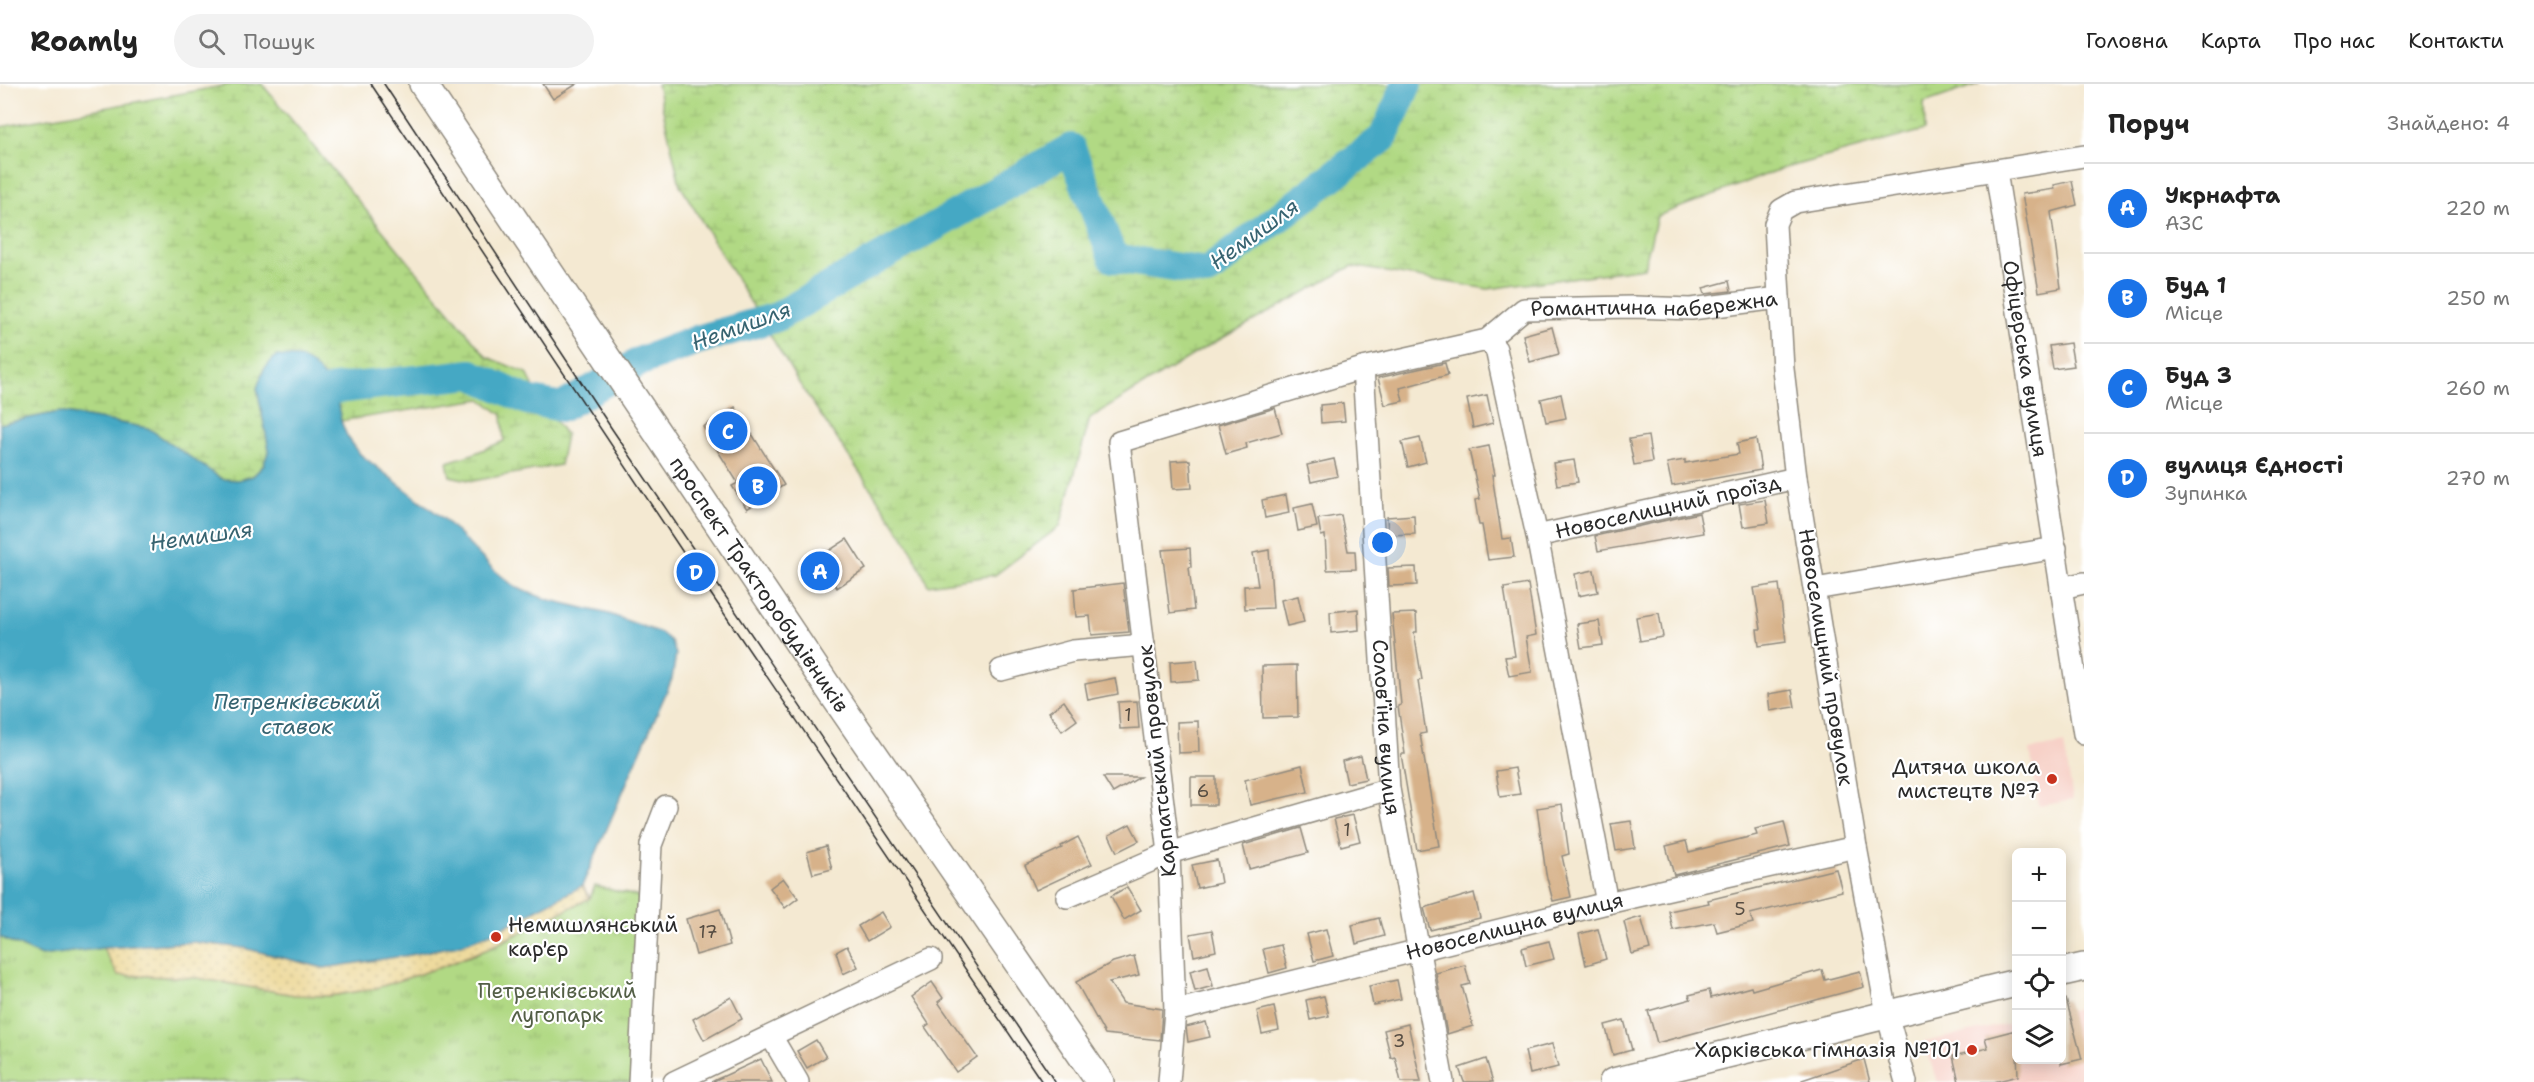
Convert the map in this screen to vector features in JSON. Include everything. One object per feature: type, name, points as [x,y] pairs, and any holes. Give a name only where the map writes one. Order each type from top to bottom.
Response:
[{"type":"main road","name":"проспект Тракторобудівників","points":[[423,84],[834,696],[1100,1082]]},
{"type":"main road","points":[[2066,971],[2084,967]]},
{"type":"main road","points":[[1612,1082],[2012,984]]},
{"type":"street","name":"Романтична набережна","points":[[1119,442],[1363,368],[1488,339],[1524,309],[1634,307],[1691,309],[1779,298],[1775,224],[1780,210],[1795,202],[2084,156]]},
{"type":"street","name":"Офіцерська вулиця","points":[[1996,171],[2084,734]]},
{"type":"street","name":"Новоселищний провулок","points":[[1779,298],[1783,369],[1796,478],[1856,847],[1887,1014],[1906,1082]]},
{"type":"street","points":[[1488,339],[1496,349],[1537,536],[1607,903]]},
{"type":"street","name":"Солов'їна вулиця","points":[[1363,368],[1389,789],[1443,1082]]},
{"type":"street","name":"Карпатський провулок","points":[[1119,442],[1169,853],[1175,1011],[1169,1082]]},
{"type":"street","name":"Новоселищний проїзд","points":[[1537,536],[1796,478]]},
{"type":"street","points":[[1815,589],[2056,548]]},
{"type":"street","points":[[2061,588],[2084,583]]},
{"type":"street","points":[[1002,670],[1073,651],[1144,645]]},
{"type":"street","points":[[1067,897],[1169,853],[1389,789]]},
{"type":"street","points":[[639,1082],[651,845],[666,806]]},
{"type":"street","name":"Новоселищна вулиця","points":[[1175,1011],[1607,903],[1856,847]]},
{"type":"street","points":[[674,1082],[931,959]]},
{"type":"street","points":[[771,1036],[798,1082]]},
{"type":"shaded area","name":"Дитяча школа мистецтв №7","points":[[2064,744],[2073,800],[2039,806],[2030,750]]},
{"type":"shaded area","name":"Харківська гімназія №101","points":[[2084,1008],[2084,1082],[1937,1082],[1924,1042],[2012,1023],[2012,1064],[2066,1064],[2066,1012]]},
{"type":"green space","points":[[233,84],[262,84],[487,357],[527,373],[542,404],[566,435],[560,465],[473,481],[450,476],[447,462],[504,441],[502,415],[481,399],[341,421],[335,389],[257,388],[269,450],[263,466],[253,476],[238,480],[222,479],[148,428],[59,412],[0,424],[0,127]]},
{"type":"green space","points":[[657,84],[1979,84],[1924,103],[1925,130],[1781,169],[1657,216],[1644,268],[1488,289],[1352,266],[1201,350],[1090,418],[1060,526],[995,575],[928,585],[909,545],[799,383],[680,185]]},
{"type":"green space","name":"Петренківський лугопарк","points":[[595,886],[640,897],[633,1082],[0,1082],[0,937],[41,956],[103,948],[118,975],[198,978],[295,995],[330,996],[373,989],[486,950],[590,898]]},
{"type":"sand","name":"Немишлянський кар'єр","points":[[582,886],[590,898],[486,949],[444,966],[373,989],[330,996],[295,995],[198,978],[118,975],[103,948],[193,942],[244,948],[324,968],[494,932]]},
{"type":"water","name":"Петренківський ставок","points":[[276,356],[299,357],[313,365],[335,389],[341,421],[347,436],[360,454],[444,519],[493,569],[515,587],[546,599],[609,614],[661,633],[671,641],[676,654],[672,679],[582,886],[494,932],[463,944],[410,955],[324,968],[244,948],[193,942],[103,948],[41,956],[0,937],[0,424],[59,412],[148,428],[222,479],[238,480],[253,476],[263,466],[269,450],[257,388],[264,369]]},
{"type":"building","points":[[543,84],[577,84],[553,99]]},
{"type":"building","points":[[2072,181],[2077,205],[2051,212],[2061,288],[2039,292],[2022,194],[2055,189],[2054,185]]},
{"type":"building","points":[[1729,281],[1731,291],[1705,294],[1703,288]]},
{"type":"building","points":[[1552,327],[1559,354],[1530,362],[1523,335]]},
{"type":"building","points":[[2070,343],[2074,366],[2053,369],[2049,346]]},
{"type":"building","points":[[1445,363],[1448,375],[1400,388],[1403,401],[1385,405],[1378,378]]},
{"type":"building","points":[[1561,394],[1566,418],[1546,422],[1541,399]]},
{"type":"building","points":[[1487,395],[1493,423],[1473,428],[1467,399]]},
{"type":"building","points":[[1343,403],[1345,421],[1321,423],[1320,405]]},
{"type":"building","points":[[735,407],[784,485],[747,509],[732,486],[738,483],[703,427]]},
{"type":"building","points":[[1275,408],[1282,433],[1246,443],[1247,448],[1226,454],[1218,425]]},
{"type":"building","points":[[1648,436],[1652,462],[1634,465],[1629,439]]},
{"type":"building","points":[[1420,438],[1426,462],[1408,467],[1402,442]]},
{"type":"building","points":[[1756,439],[1761,470],[1672,486],[1667,463],[1685,460],[1685,463],[1739,454],[1737,443]]},
{"type":"building","points":[[1489,446],[1495,475],[1492,475],[1502,539],[1511,538],[1514,557],[1488,560],[1482,525],[1479,525],[1475,500],[1480,499],[1469,450]]},
{"type":"building","points":[[1334,459],[1338,476],[1311,482],[1307,465]]},
{"type":"building","points":[[1190,460],[1192,488],[1173,489],[1171,461]]},
{"type":"building","points":[[1574,460],[1578,482],[1557,485],[1553,463]]},
{"type":"building","points":[[1286,495],[1289,513],[1265,518],[1262,500]]},
{"type":"building","points":[[1765,500],[1769,523],[1743,527],[1739,504]]},
{"type":"building","points":[[1312,504],[1317,527],[1298,531],[1294,508]]},
{"type":"building","points":[[1699,513],[1703,533],[1598,551],[1595,536]]},
{"type":"building","points":[[1341,515],[1348,551],[1355,551],[1356,569],[1327,570],[1325,535],[1321,536],[1318,519]]},
{"type":"building","points":[[1414,515],[1415,534],[1388,535],[1387,517]]},
{"type":"building","points":[[847,539],[866,569],[837,588],[818,558]]},
{"type":"building","points":[[1190,548],[1191,567],[1189,567],[1194,610],[1170,613],[1162,550]]},
{"type":"building","points":[[1269,550],[1273,608],[1245,609],[1244,586],[1258,586],[1253,553]]},
{"type":"building","points":[[1416,567],[1417,585],[1389,586],[1388,568]]},
{"type":"building","points":[[1594,570],[1598,592],[1578,596],[1575,574]]},
{"type":"building","points":[[1123,583],[1129,632],[1092,635],[1090,616],[1076,617],[1074,589]]},
{"type":"building","points":[[1528,584],[1536,635],[1526,637],[1532,672],[1509,676],[1505,657],[1515,656],[1504,588]]},
{"type":"building","points":[[1779,584],[1786,642],[1759,646],[1757,629],[1761,629],[1754,588]]},
{"type":"building","points":[[1298,596],[1304,622],[1287,626],[1281,600]]},
{"type":"building","points":[[1358,609],[1359,630],[1331,633],[1330,612]]},
{"type":"building","points":[[1416,613],[1417,632],[1414,632],[1422,680],[1418,681],[1426,733],[1420,734],[1439,846],[1417,850],[1401,754],[1405,754],[1398,706],[1401,705],[1392,614]]},
{"type":"building","points":[[1659,613],[1663,637],[1640,641],[1636,617]]},
{"type":"building","points":[[1599,621],[1603,645],[1581,648],[1577,624]]},
{"type":"building","points":[[1197,660],[1199,680],[1171,682],[1170,662]]},
{"type":"building","points":[[1297,665],[1298,717],[1263,718],[1262,666]]},
{"type":"building","points":[[1115,678],[1118,694],[1088,700],[1085,684]]},
{"type":"building","points":[[1792,690],[1795,707],[1770,711],[1768,694]]},
{"type":"building","points":[[1064,701],[1077,720],[1062,731],[1049,712]]},
{"type":"building","points":[[1137,701],[1139,728],[1120,729],[1118,702]]},
{"type":"building","points":[[1198,721],[1199,752],[1178,753],[1177,722]]},
{"type":"building","points":[[1361,756],[1366,779],[1347,783],[1342,761]]},
{"type":"building","points":[[1302,765],[1308,792],[1250,805],[1245,780]]},
{"type":"building","points":[[1515,768],[1520,794],[1500,797],[1496,771]]},
{"type":"building","points":[[1103,777],[1140,777],[1113,793]]},
{"type":"building","points":[[1191,777],[1216,777],[1216,805],[1191,805]]},
{"type":"building","points":[[1562,804],[1569,854],[1562,856],[1571,897],[1553,901],[1546,874],[1537,808]]},
{"type":"building","points":[[1353,815],[1360,841],[1341,846],[1334,819]]},
{"type":"building","points":[[1631,821],[1635,848],[1616,851],[1611,824]]},
{"type":"building","points":[[1784,822],[1790,846],[1674,875],[1666,846],[1686,841],[1689,852],[1757,835],[1755,829]]},
{"type":"building","points":[[1130,824],[1139,841],[1117,852],[1109,835]]},
{"type":"building","points":[[1301,828],[1308,853],[1249,869],[1243,845]]},
{"type":"building","points":[[1078,837],[1092,864],[1036,890],[1025,865],[1062,848],[1061,846]]},
{"type":"building","points":[[826,846],[832,869],[813,874],[807,852]]},
{"type":"building","points":[[1217,860],[1221,883],[1197,888],[1192,865]]},
{"type":"building","points":[[1836,869],[1842,891],[1750,914],[1753,923],[1717,932],[1714,922],[1673,930],[1669,911],[1709,903],[1708,900]]},
{"type":"building","points":[[783,878],[798,898],[785,908],[770,888]]},
{"type":"building","points":[[1127,887],[1141,910],[1124,920],[1111,896]]},
{"type":"building","points":[[1474,893],[1480,918],[1430,930],[1424,908]]},
{"type":"building","points":[[720,909],[730,945],[696,955],[686,919]]},
{"type":"building","points":[[881,912],[890,927],[867,941],[858,926]]},
{"type":"building","points":[[1641,917],[1650,949],[1632,954],[1624,922]]},
{"type":"building","points":[[1379,918],[1384,936],[1356,944],[1352,925]]},
{"type":"building","points":[[1326,929],[1333,956],[1314,961],[1307,934]]},
{"type":"building","points":[[1598,929],[1606,959],[1586,965],[1579,934]]},
{"type":"building","points":[[1212,930],[1216,951],[1194,956],[1190,934]]},
{"type":"building","points":[[1549,941],[1554,959],[1526,966],[1522,948]]},
{"type":"building","points":[[1281,945],[1287,968],[1269,973],[1263,949]]},
{"type":"building","points":[[847,946],[858,967],[843,974],[836,952]]},
{"type":"building","points":[[1134,956],[1139,975],[1109,982],[1123,1003],[1162,1009],[1160,1040],[1105,1034],[1076,982],[1113,962]]},
{"type":"building","points":[[1465,965],[1470,984],[1462,986],[1473,1026],[1447,1034],[1436,973]]},
{"type":"building","points":[[1208,966],[1213,986],[1195,991],[1190,971]]},
{"type":"building","points":[[1822,970],[1825,980],[1860,971],[1864,987],[1657,1043],[1648,1011],[1691,999],[1689,995],[1709,990],[1711,998],[1751,987],[1752,990]]},
{"type":"building","points":[[1397,980],[1401,999],[1373,1005],[1369,986]]},
{"type":"building","points":[[932,982],[943,998],[938,1002],[977,1057],[956,1072],[925,1027],[929,1024],[911,997]]},
{"type":"building","points":[[1324,996],[1329,1016],[1310,1020],[1306,1000]]},
{"type":"building","points":[[731,997],[742,1019],[704,1040],[693,1019]]},
{"type":"building","points":[[2066,999],[2082,1059],[2066,1063]]},
{"type":"building","points":[[1274,1007],[1279,1030],[1262,1034],[1257,1011]]},
{"type":"building","points":[[1624,1020],[1632,1050],[1613,1055],[1605,1025]]},
{"type":"building","points":[[1206,1022],[1210,1037],[1188,1042],[1186,1027]]},
{"type":"building","points":[[1408,1024],[1421,1082],[1401,1082],[1395,1057],[1391,1058],[1384,1030]]},
{"type":"building","points":[[2012,1031],[2012,1064],[2017,1064],[2018,1076],[1994,1082],[1959,1082],[1953,1056],[1988,1048],[1985,1038]]},
{"type":"building","points":[[816,1040],[826,1057],[807,1068],[797,1051]]},
{"type":"building","points":[[1552,1044],[1558,1067],[1530,1074],[1525,1051]]},
{"type":"building","points":[[761,1059],[772,1082],[711,1082]]},
{"type":"building","points":[[1486,1059],[1493,1082],[1464,1082],[1459,1068]]},
{"type":"building","points":[[1864,1059],[1870,1082],[1802,1082],[1802,1080]]},
{"type":"waterway","name":"Немишля","points":[[303,412],[316,397],[335,389],[471,374],[527,400],[562,407],[641,361],[697,340],[777,317],[1071,148],[1113,258],[1207,272],[1383,138],[1407,84]]},
{"type":"tram line","points":[[371,84],[696,572],[1042,1082]]},
{"type":"tram line","points":[[384,84],[612,429],[1055,1082]]},
{"type":"place","name":"Буд 3","points":[[728,431]]},
{"type":"place","name":"Буд 1","points":[[758,486]]},
{"type":"place","name":"Укрнафта","points":[[820,571]]},
{"type":"place","name":"вулиця Єдності","points":[[696,572]]},
{"type":"place","name":"Дитяча школа мистецтв №7","points":[[2052,779]]},
{"type":"place","name":"Немишлянський кар'єр","points":[[496,937]]},
{"type":"place","name":"Харківська гімназія №101","points":[[1972,1050]]}]
